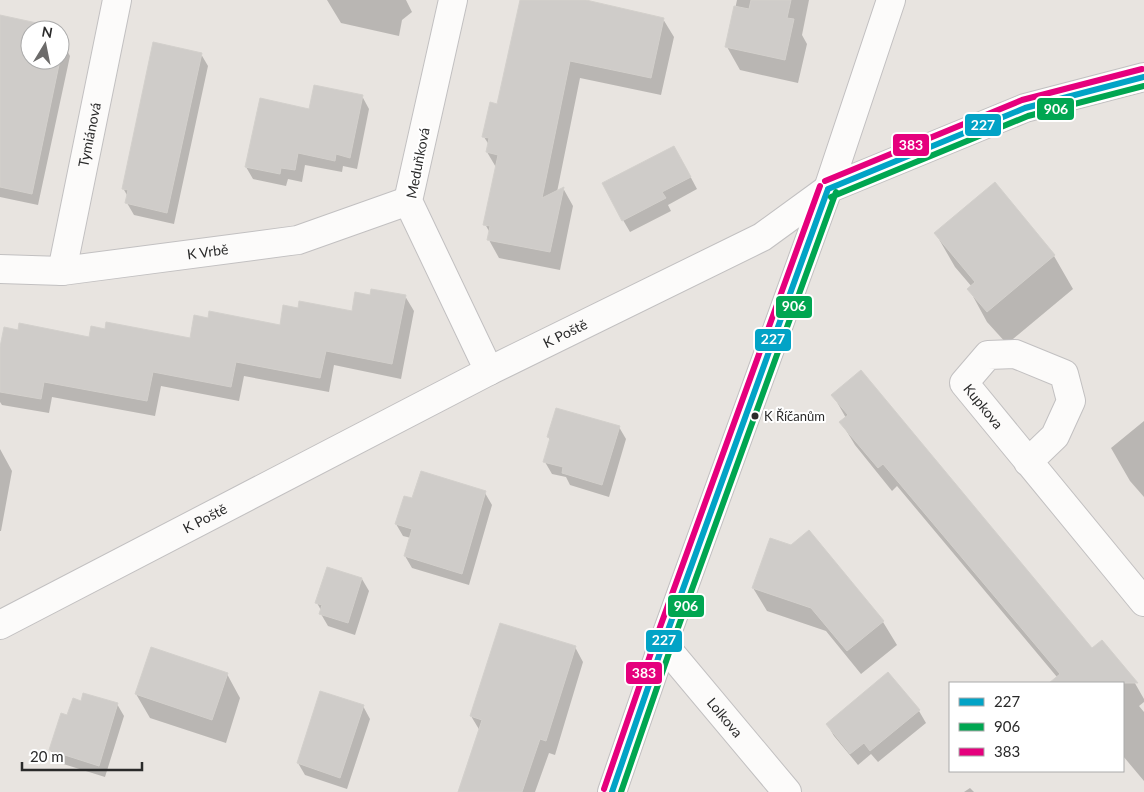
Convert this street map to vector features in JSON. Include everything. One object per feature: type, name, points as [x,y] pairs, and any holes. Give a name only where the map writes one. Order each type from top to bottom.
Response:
[{"type":"street","name":"Tymiánová","points":[[62,271],[117,0]]},
{"type":"street","name":"Meduňková","points":[[454,0],[408,201],[489,371]]},
{"type":"street","points":[[612,792],[663,644],[828,189],[891,0]]},
{"type":"street","name":"K Poště","points":[[0,625],[489,371],[762,237],[828,189],[1025,108],[1144,77]]},
{"type":"street","name":"K Vrbě","points":[[0,269],[62,271],[298,240],[408,201]]},
{"type":"street","points":[[1028,462],[1144,602]]},
{"type":"street","name":"Lolkova","points":[[663,644],[787,792]]},
{"type":"building","points":[[520,0],[586,0],[664,18],[651,78],[570,61],[542,198],[564,187],[550,252],[487,240],[490,226],[483,225],[498,155],[486,152],[489,138],[482,137],[490,102],[497,104]]},
{"type":"building","points":[[751,0],[791,0],[787,18],[794,19],[785,60],[725,47],[734,6],[749,9]]},
{"type":"building","points":[[0,15],[23,20],[20,20],[20,70],[58,70],[32,194],[0,187]]},
{"type":"building","points":[[153,42],[202,53],[167,213],[125,203],[128,190],[122,189]]},
{"type":"building","points":[[314,85],[363,95],[350,158],[336,154],[335,161],[298,153],[295,170],[281,168],[280,174],[245,167],[260,98],[309,109]]},
{"type":"building","points":[[674,146],[691,177],[662,192],[666,198],[622,221],[602,183]]},
{"type":"building","points":[[995,182],[1055,255],[987,312],[967,289],[975,282],[934,233]]},
{"type":"building","points":[[371,289],[406,295],[392,364],[326,351],[320,378],[236,362],[231,387],[153,372],[147,401],[44,382],[41,399],[0,392],[0,347],[4,327],[18,330],[19,323],[89,337],[91,326],[105,329],[106,322],[190,338],[194,315],[208,318],[209,311],[280,325],[283,305],[298,308],[299,301],[352,311],[355,292],[370,295]]},
{"type":"building","points":[[861,370],[1092,648],[1102,640],[1138,683],[1050,682],[1060,674],[883,464],[878,468],[839,422],[848,415],[831,395]]},
{"type":"building","points":[[556,408],[620,426],[602,485],[562,473],[563,467],[543,462],[550,438],[547,437]]},
{"type":"building","points":[[421,471],[486,491],[462,574],[404,556],[412,529],[395,524],[404,496],[412,498]]},
{"type":"building","points":[[809,530],[884,621],[847,651],[811,608],[752,588],[770,538],[791,545]]},
{"type":"building","points":[[327,567],[362,578],[348,623],[319,614],[322,605],[315,603]]},
{"type":"building","points":[[500,623],[576,646],[546,741],[540,739],[522,792],[458,792],[482,720],[470,716]]},
{"type":"building","points":[[151,647],[228,673],[212,720],[135,694]]},
{"type":"building","points":[[888,672],[920,710],[870,751],[864,743],[850,754],[826,724]]},
{"type":"building","points":[[320,691],[364,705],[340,778],[297,763]]},
{"type":"building","points":[[83,693],[118,703],[99,766],[49,750],[61,713],[67,715],[73,698],[81,701]]},
{"type":"transit line","name":"383","points":[[825,181],[1022,100],[1142,69]]},
{"type":"transit line","name":"227","points":[[828,189],[1025,108],[1144,77]]},
{"type":"transit line","name":"906","points":[[831,197],[1028,116],[1144,86]]},
{"type":"transit line","name":"383","points":[[604,789],[655,641],[820,186]]},
{"type":"transit line","name":"227","points":[[612,792],[663,644],[828,189]]},
{"type":"transit line","name":"906","points":[[621,792],[671,647],[836,192]]},
{"type":"place","name":"K Říčanům","points":[[755,416]]}]
